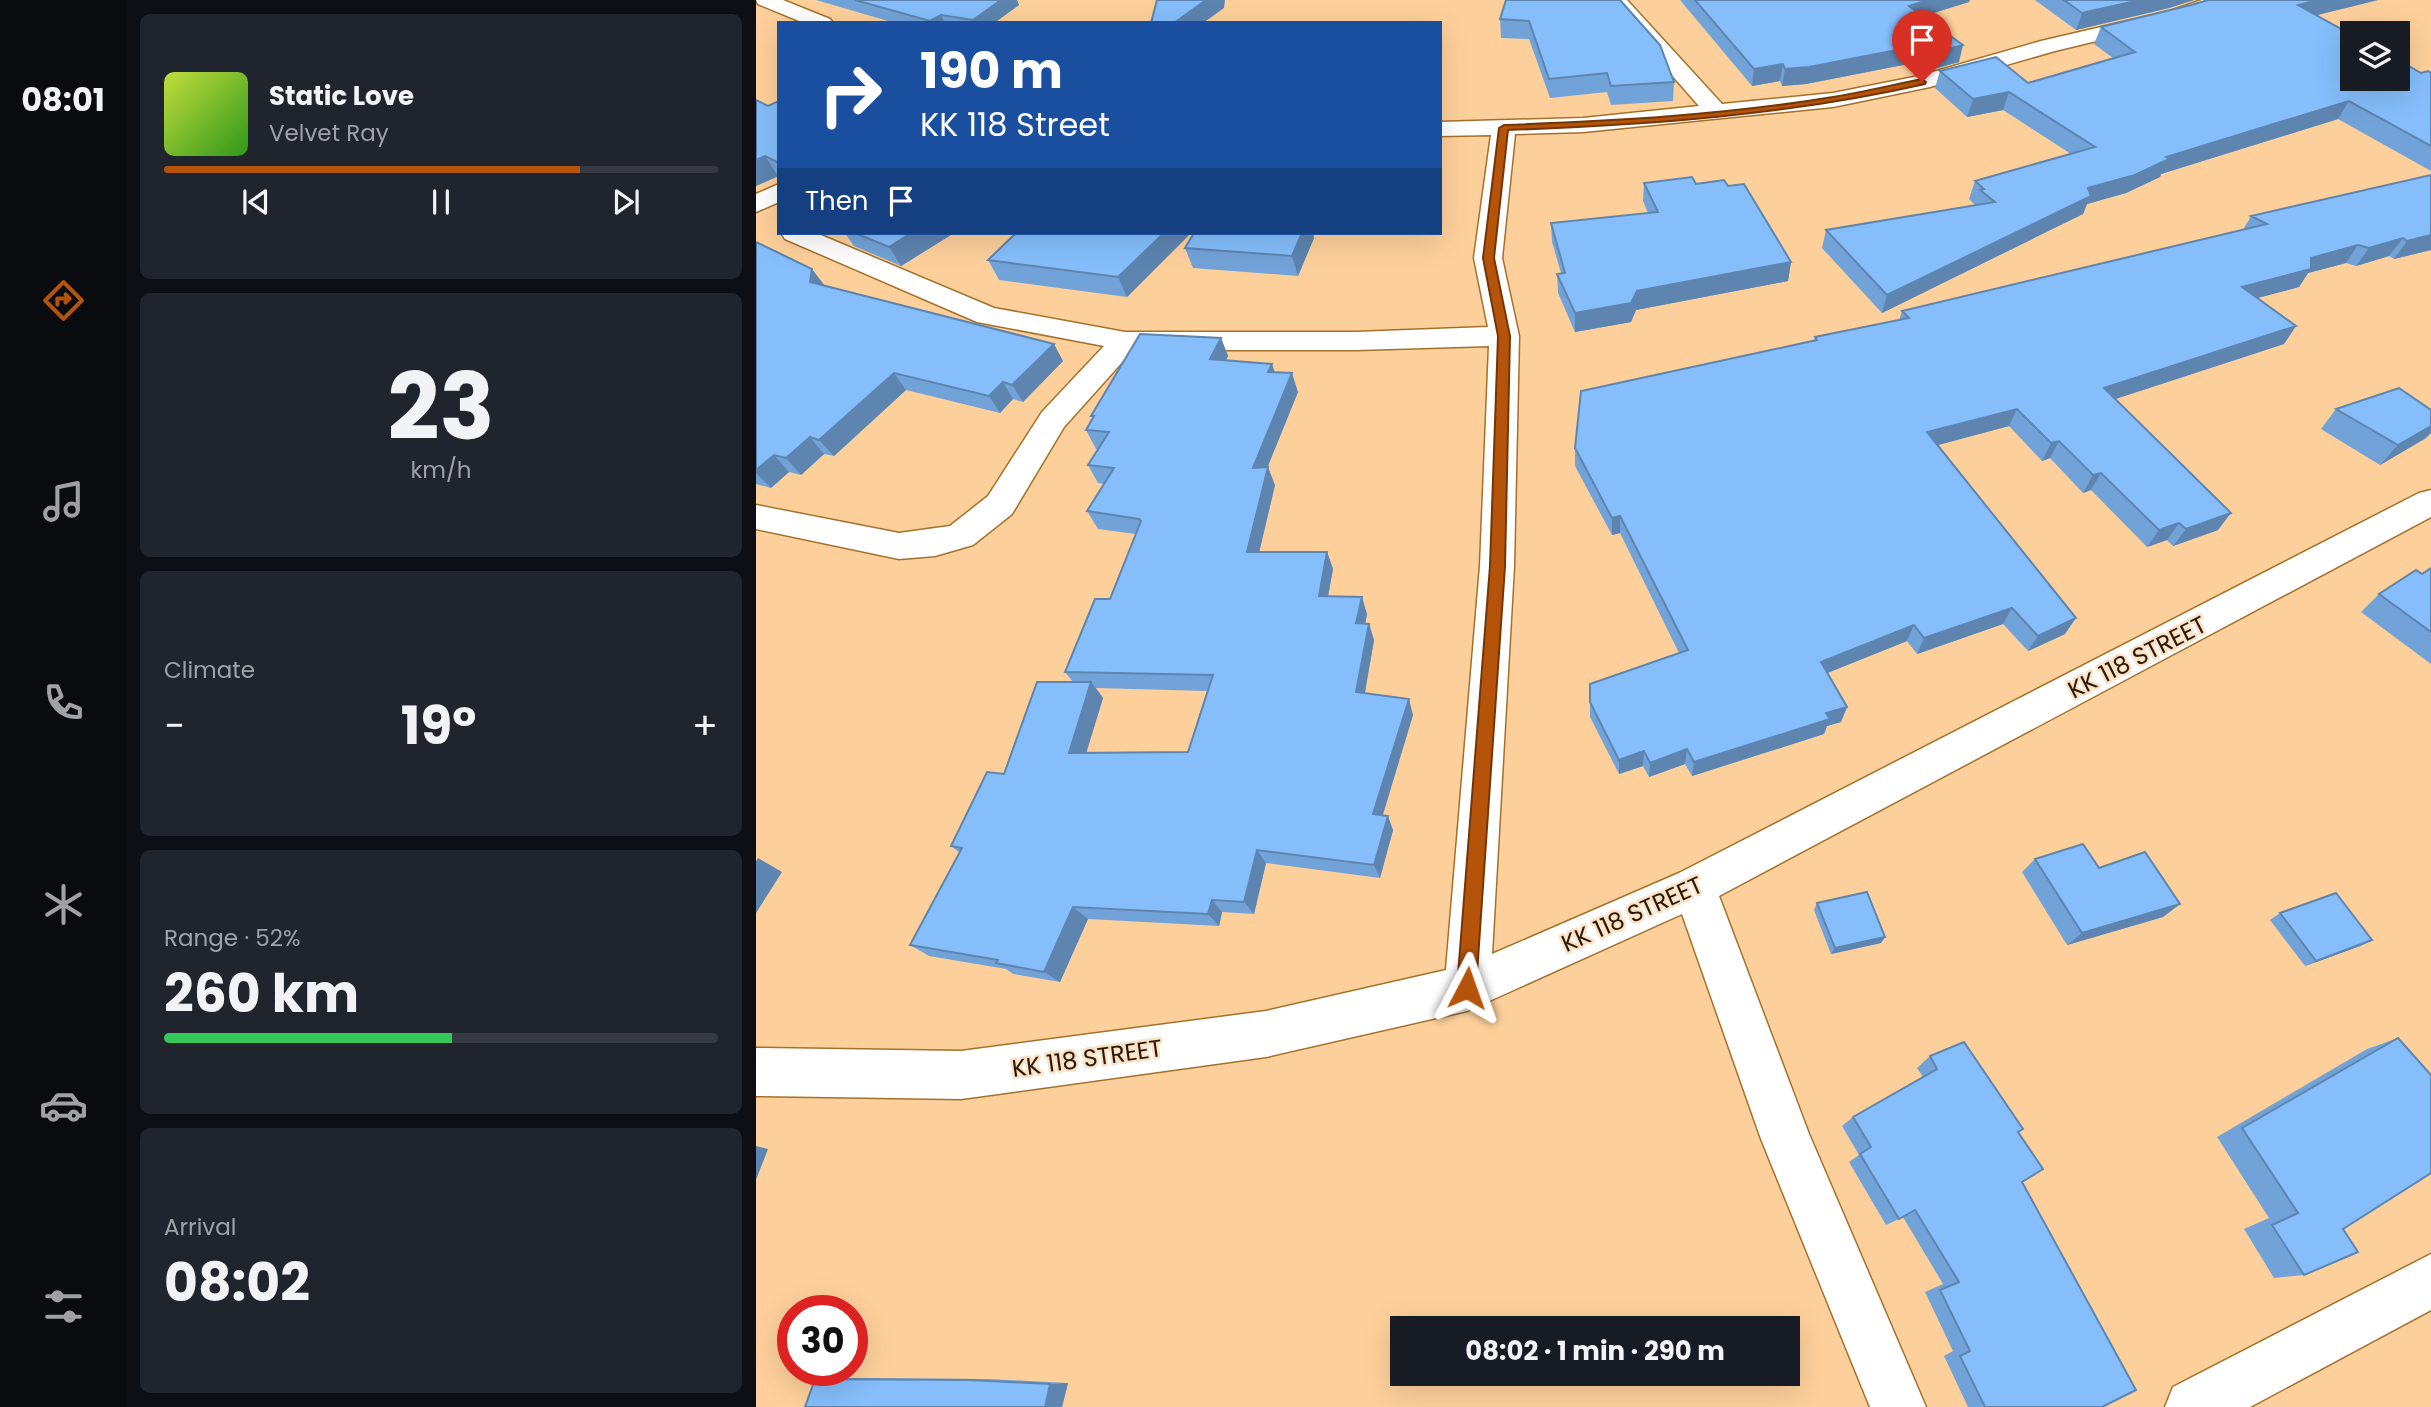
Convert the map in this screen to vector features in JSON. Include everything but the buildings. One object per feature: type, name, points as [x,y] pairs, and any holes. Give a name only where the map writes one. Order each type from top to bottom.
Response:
[{"type":"street","points":[[765,0],[818,21]]},
{"type":"street","points":[[1616,0],[1717,113]]},
{"type":"street","points":[[1442,129],[1583,125],[1833,100],[1922,82],[2049,46],[2176,16],[2222,0]]},
{"type":"street","points":[[1467,988],[1497,566],[1504,336],[1488,258],[1504,128]]},
{"type":"street","points":[[756,204],[777,193]]},
{"type":"street","points":[[756,216],[777,225]]},
{"type":"street","points":[[799,235],[987,316],[1125,341],[1356,341],[1504,336]]},
{"type":"street","points":[[756,517],[899,546],[961,536],[1000,505],[1053,420],[1125,341]]},
{"type":"street","name":"KK 118 STREET","points":[[756,1072],[961,1075],[1266,1034],[1467,988],[1694,887],[2197,627],[2431,502]]},
{"type":"street","points":[[1694,887],[1786,1139],[1898,1407]]},
{"type":"street","points":[[2193,1407],[2431,1281]]},
{"type":"route","points":[[1467,988],[1497,566],[1504,336],[1488,258],[1504,128],[1583,125],[1717,113],[1833,100],[1922,82]]}]
